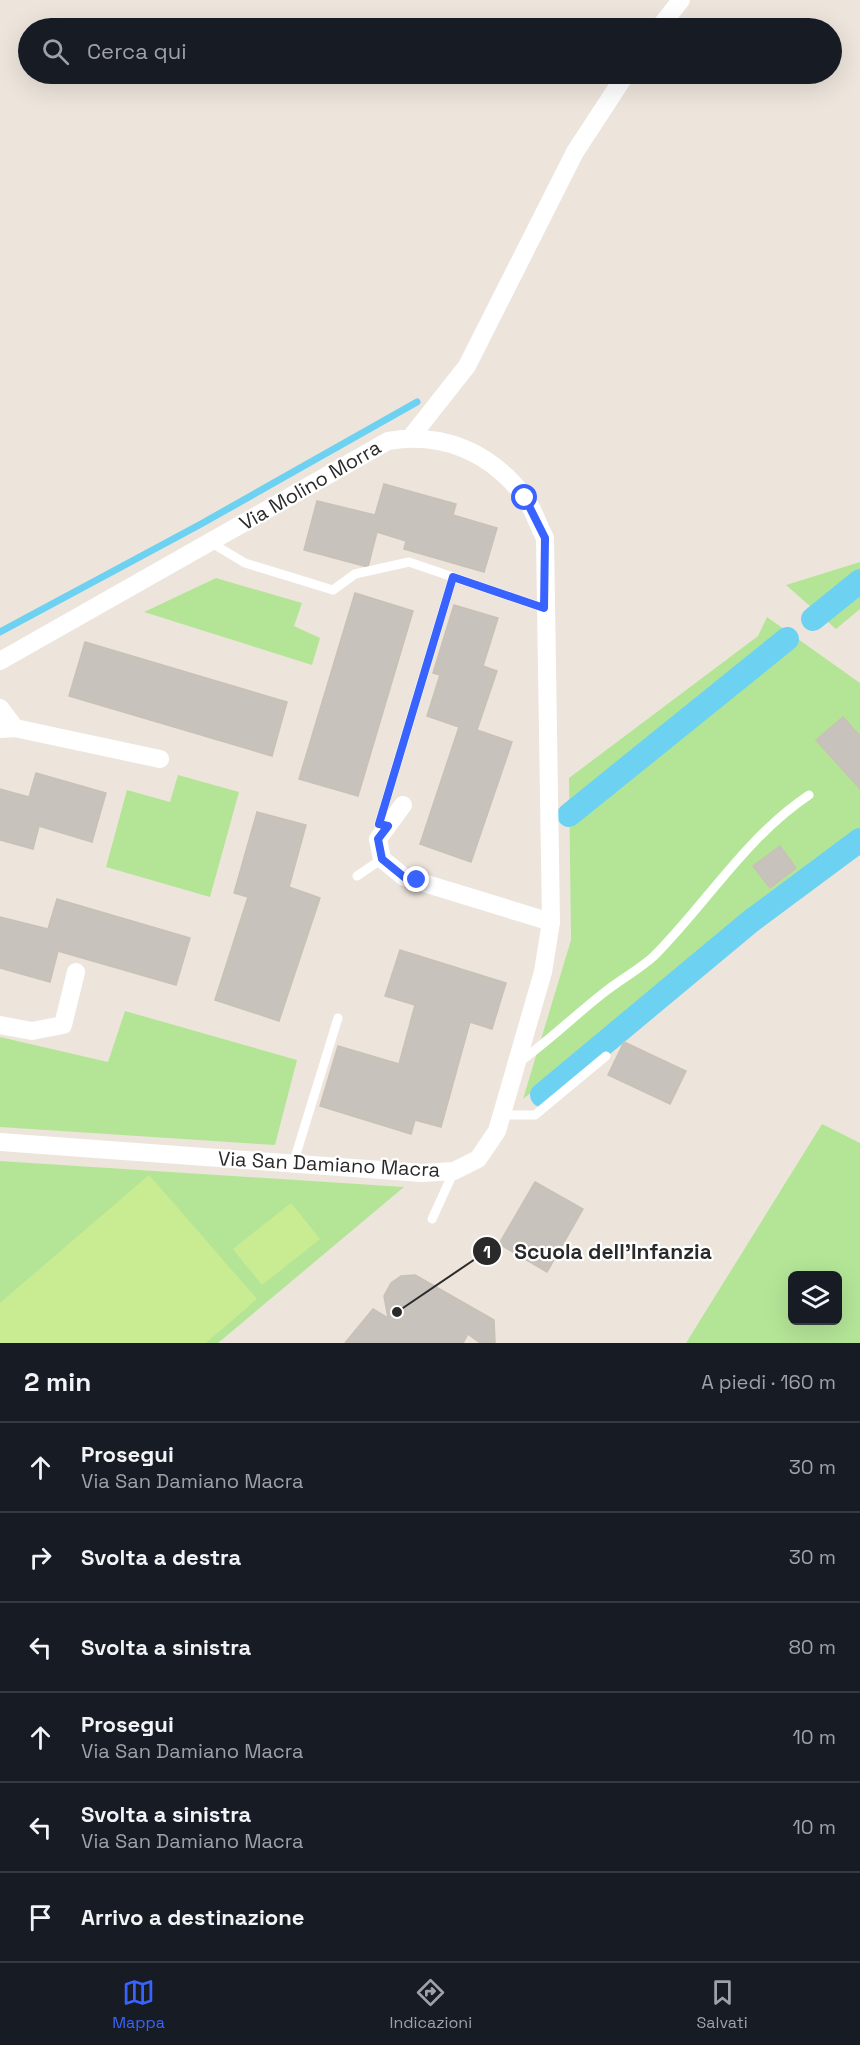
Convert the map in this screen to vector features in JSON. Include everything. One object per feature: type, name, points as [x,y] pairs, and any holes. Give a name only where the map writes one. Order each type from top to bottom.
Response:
[{"type":"street","points":[[667,18],[681,0]]},
{"type":"street","points":[[411,437],[468,366],[575,152],[619,84]]},
{"type":"street","name":"Via Molino Morra","points":[[0,661],[388,441],[411,437]]},
{"type":"street","name":"Via San Damiano Macra","points":[[0,1142],[422,1173],[454,1171],[478,1159],[497,1131],[543,972],[550,922],[544,608],[545,538],[525,498],[491,464],[465,449],[441,440],[411,437]]},
{"type":"street","points":[[0,708],[7,729],[160,759]]},
{"type":"street","points":[[403,805],[383,825],[378,839],[382,859],[404,877],[550,922]]},
{"type":"street","points":[[0,1025],[32,1031],[63,1025],[76,972]]},
{"type":"lane","points":[[210,542],[244,563],[333,590],[355,574],[409,562],[544,608]]},
{"type":"lane","points":[[367,820],[383,825],[453,577]]},
{"type":"lane","points":[[516,1065],[546,1044],[605,991],[653,957],[735,863],[792,806],[808,795]]},
{"type":"lane","points":[[357,876],[382,859]]},
{"type":"lane","points":[[293,1164],[339,1018]]},
{"type":"lane","points":[[501,1115],[535,1115],[606,1056]]},
{"type":"lane","points":[[432,1219],[454,1171]]},
{"type":"green space","points":[[860,562],[860,609],[836,629],[786,585]]},
{"type":"green space","points":[[216,578],[302,603],[294,626],[320,638],[312,665],[144,612]]},
{"type":"green space","points":[[767,617],[860,683],[860,833],[523,1099],[571,940],[569,778],[758,636]]},
{"type":"green space","points":[[178,775],[239,792],[210,897],[106,867],[127,790],[170,802]]},
{"type":"green space","points":[[125,1011],[297,1060],[275,1145],[0,1127],[0,1037],[108,1062]]},
{"type":"green space","points":[[822,1124],[860,1143],[860,1343],[686,1343]]},
{"type":"green space","points":[[0,1161],[404,1187],[218,1343],[0,1343]]},
{"type":"green space","points":[[149,1175],[257,1299],[206,1343],[0,1343],[0,1303]]},
{"type":"green space","points":[[291,1203],[320,1239],[262,1285],[233,1249]]},
{"type":"building","points":[[384,484],[456,504],[453,515],[497,528],[484,572],[404,549],[406,541],[377,532],[368,567],[304,550],[317,501],[375,515]]},
{"type":"building","points":[[355,593],[413,611],[358,796],[299,779]]},
{"type":"building","points":[[454,605],[498,618],[483,666],[497,671],[477,730],[512,742],[471,862],[420,844],[459,727],[427,716],[440,675],[433,673]]},
{"type":"building","points":[[85,642],[287,702],[272,756],[69,696]]},
{"type":"building","points":[[843,717],[860,736],[860,789],[816,740]]},
{"type":"building","points":[[36,773],[106,793],[92,842],[39,826],[33,849],[0,840],[0,789],[29,797]]},
{"type":"building","points":[[257,812],[306,825],[289,887],[320,898],[279,1021],[215,1000],[248,897],[234,893]]},
{"type":"building","points":[[780,846],[796,868],[770,888],[753,866]]},
{"type":"building","points":[[57,899],[190,938],[176,985],[58,951],[50,982],[0,968],[0,917],[48,929]]},
{"type":"building","points":[[400,950],[506,983],[492,1029],[470,1022],[441,1127],[415,1120],[411,1134],[320,1106],[338,1046],[399,1064],[415,1005],[385,996]]},
{"type":"building","points":[[624,1042],[686,1071],[670,1104],[608,1075]]},
{"type":"building","points":[[535,1182],[583,1209],[547,1272],[499,1244]]},
{"type":"building","points":[[415,1275],[494,1320],[495,1343],[480,1343],[468,1334],[463,1343],[345,1343],[373,1309],[388,1318],[384,1296],[391,1283],[401,1276]]},
{"type":"waterway","points":[[0,632],[201,524],[417,402]]},
{"type":"waterway","points":[[813,619],[860,581]]},
{"type":"waterway","points":[[569,815],[787,639]]},
{"type":"waterway","points":[[542,1095],[751,921],[860,840]]},
{"type":"place","name":"Scuola dell'Infanzia","points":[[397,1312]]},
{"type":"route","points":[[417,880],[404,877],[382,859],[378,839],[388,826],[379,824],[453,577],[544,608],[545,538],[525,498]]}]
